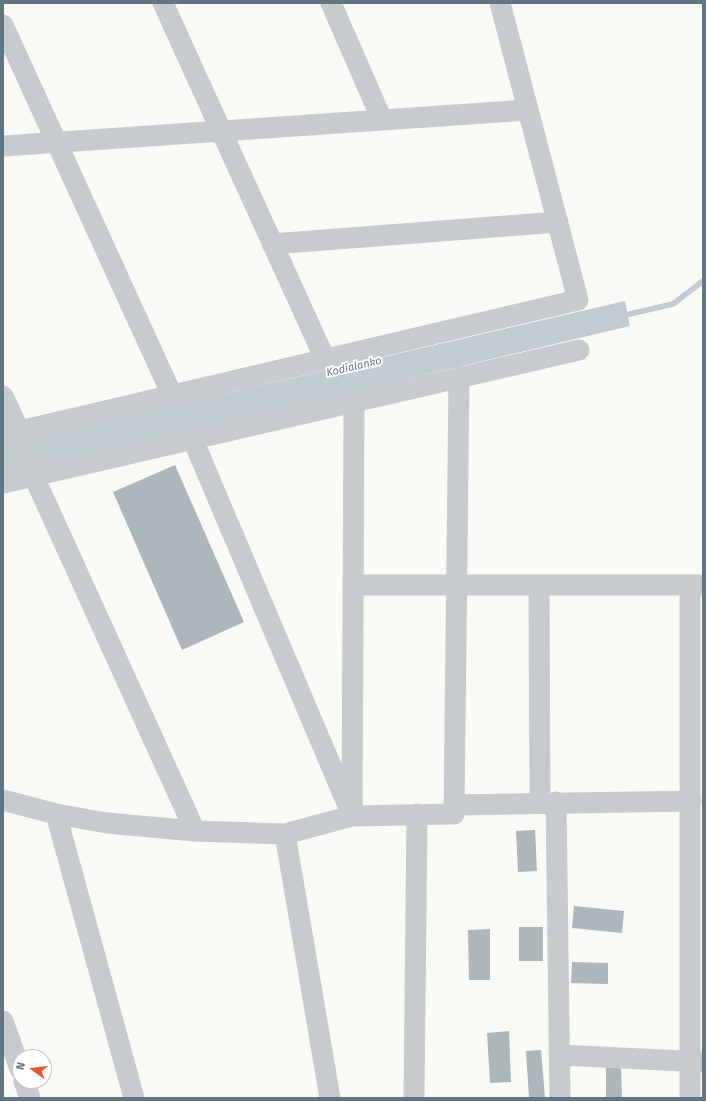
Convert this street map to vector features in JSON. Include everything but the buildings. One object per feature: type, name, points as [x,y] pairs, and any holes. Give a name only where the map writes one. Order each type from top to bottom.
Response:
[{"type":"street","points":[[163,3],[325,359]]},
{"type":"street","points":[[331,3],[382,120]]},
{"type":"street","points":[[15,435],[172,395],[578,300],[500,3]]},
{"type":"street","points":[[3,25],[172,395]]},
{"type":"street","points":[[3,146],[528,110]]},
{"type":"street","points":[[272,244],[558,222]]},
{"type":"street","points":[[3,483],[33,473],[193,440],[579,350]]},
{"type":"street","points":[[3,783],[8,801],[56,814],[108,822],[195,831],[286,834],[352,816],[454,814],[459,377]]},
{"type":"street","points":[[3,396],[15,435],[195,831]]},
{"type":"street","points":[[352,816],[354,402]]},
{"type":"street","points":[[193,440],[352,816]]},
{"type":"street","points":[[354,585],[696,585],[691,801],[697,829],[696,1061],[690,1098]]},
{"type":"street","points":[[538,585],[560,1054],[560,1098]]},
{"type":"street","points":[[454,805],[548,802],[691,801]]},
{"type":"street","points":[[56,814],[134,1098]]},
{"type":"street","points":[[414,1098],[417,814]]},
{"type":"street","points":[[286,834],[330,1098]]},
{"type":"street","points":[[3,1021],[13,1049]]},
{"type":"street","points":[[560,1054],[696,1061]]},
{"type":"water","points":[[625,301],[630,326],[3,475],[3,445]]},
{"type":"waterway","name":"Kodialanko","points":[[621,316],[673,304],[703,281]]}]
